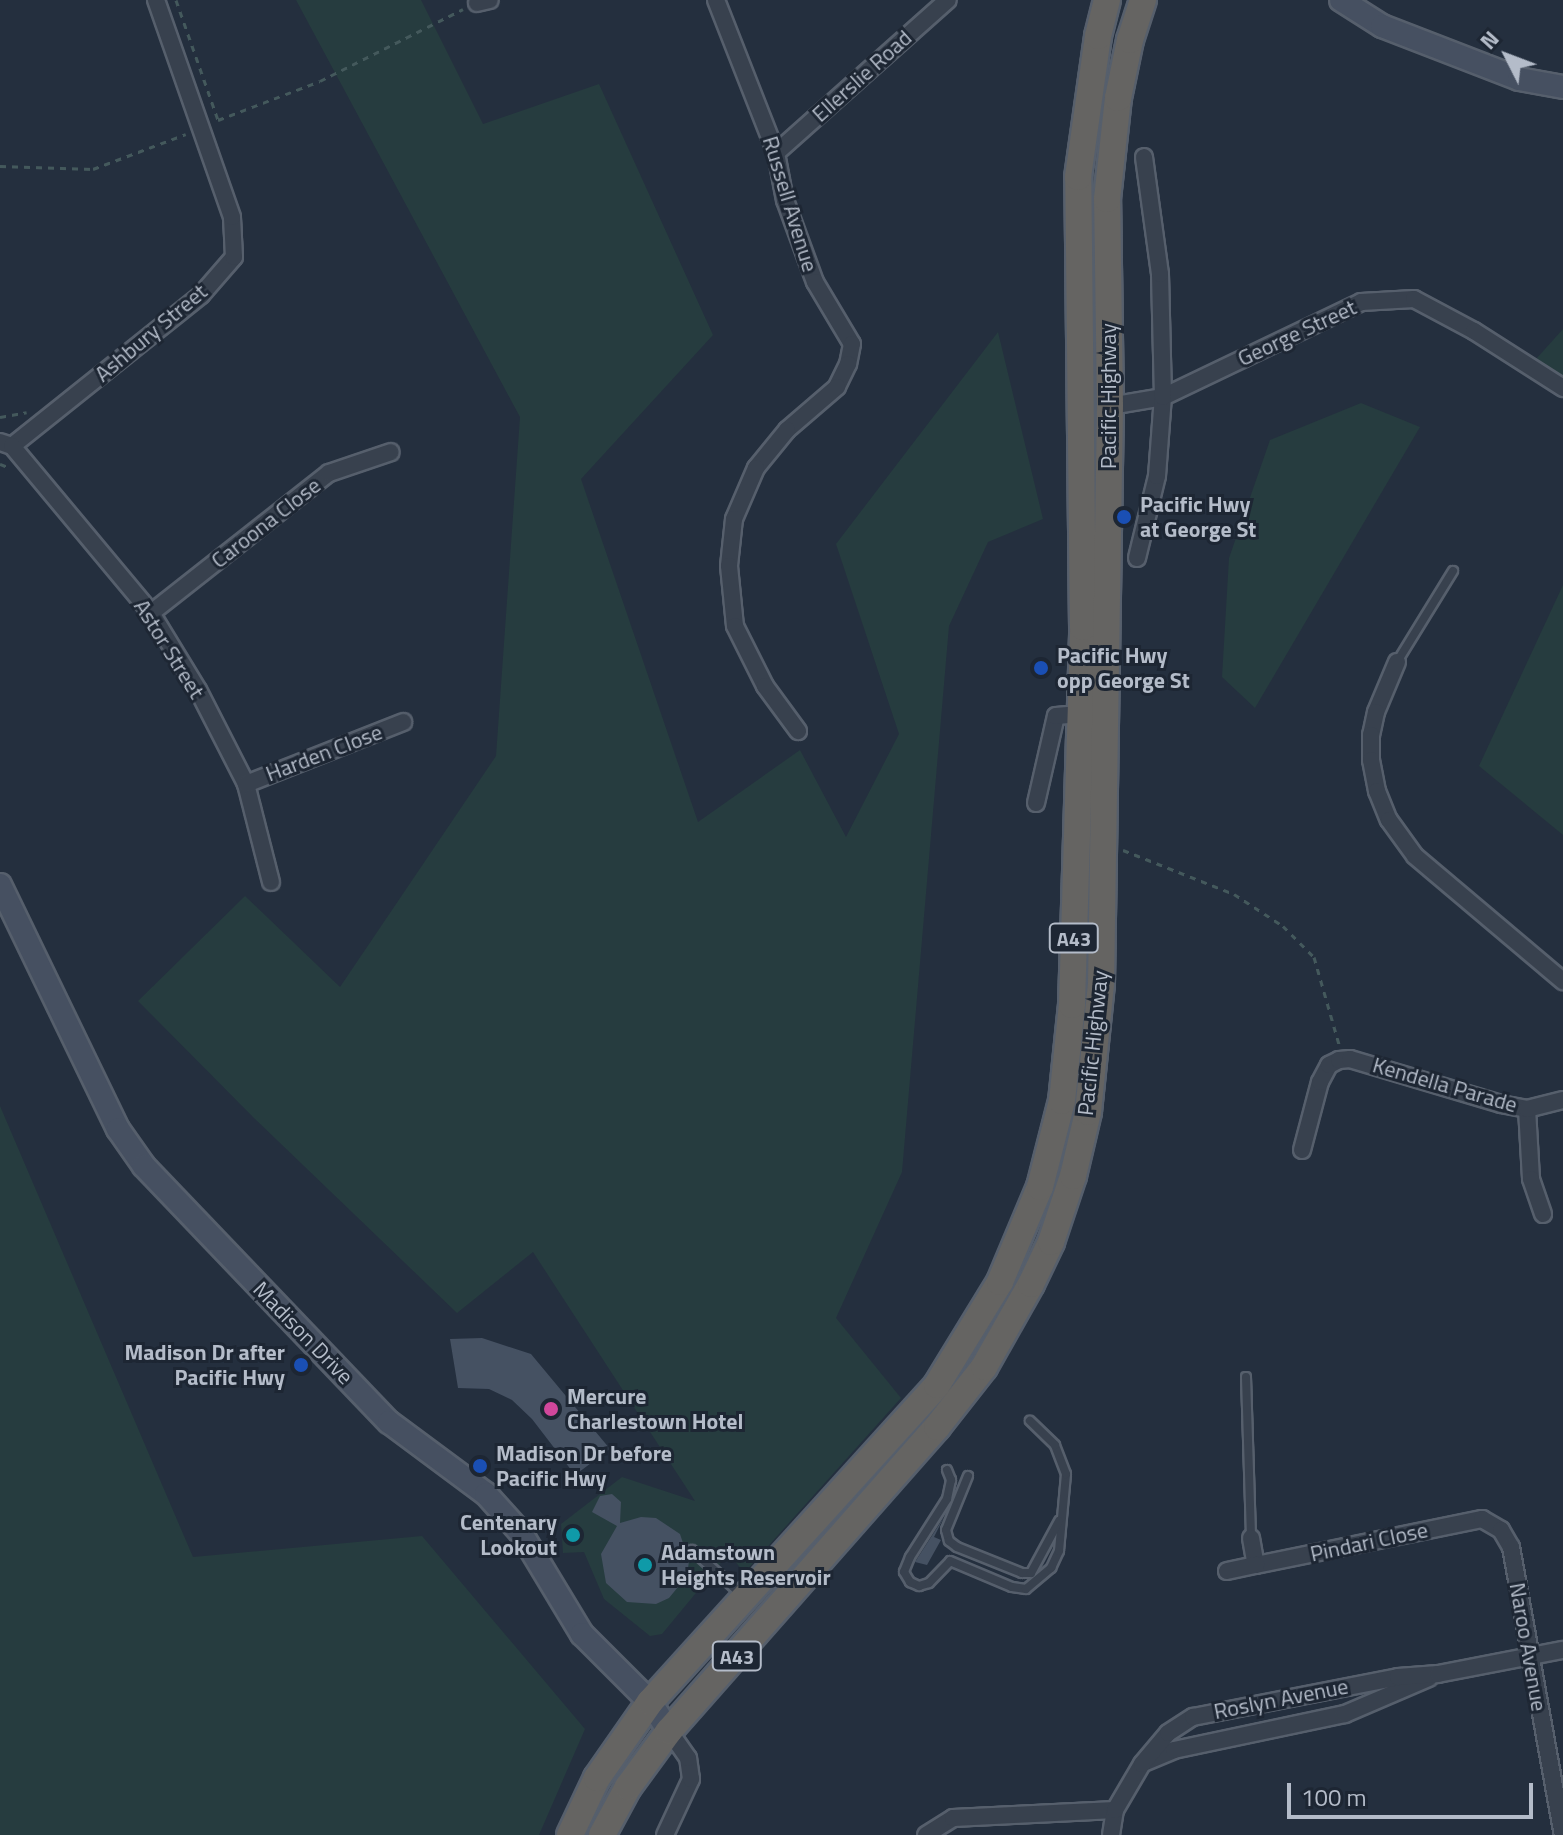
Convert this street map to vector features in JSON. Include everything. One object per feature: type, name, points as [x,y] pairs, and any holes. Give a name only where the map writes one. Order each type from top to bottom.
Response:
[{"type":"highway","name":"Pacific Highway","points":[[570,1835],[597,1778],[650,1702],[937,1385],[1000,1282],[1027,1222],[1053,1140],[1068,1052],[1083,627],[1078,177],[1098,36],[1107,0]]},
{"type":"highway","name":"Pacific Highway","points":[[602,1835],[628,1787],[669,1731],[937,1427],[984,1367],[1051,1242],[1073,1176],[1088,1112],[1101,984],[1110,406],[1107,199],[1118,98],[1130,40],[1143,0]]},
{"type":"main road","points":[[1341,0],[1396,32],[1519,79],[1563,87]]},
{"type":"main road","name":"Madison Drive","points":[[0,885],[118,1129],[144,1166],[389,1422],[486,1494],[521,1533],[582,1634],[650,1702],[669,1731]]},
{"type":"street","name":"Ashbury Street","points":[[6,444],[201,295],[234,257],[232,217],[156,0]]},
{"type":"street","name":"Russell Avenue","points":[[716,0],[776,153],[785,200],[815,282],[852,344],[848,364],[837,387],[787,430],[756,468],[734,519],[729,566],[735,626],[765,686],[798,731]]},
{"type":"street","name":"Ellerslie Road","points":[[776,153],[948,0]]},
{"type":"street","points":[[1137,558],[1157,476],[1163,397],[1160,274],[1144,157]]},
{"type":"street","name":"George Street","points":[[1110,406],[1163,397],[1361,302],[1414,299],[1474,331],[1563,388]]},
{"type":"street","name":"Astor Street","points":[[6,444],[151,613],[198,690],[246,784],[271,882]]},
{"type":"street","name":"Caroona Close","points":[[151,613],[329,473],[391,452]]},
{"type":"street","points":[[1397,662],[1380,699],[1371,735],[1371,760],[1377,791],[1389,820],[1415,856],[1563,981]]},
{"type":"street","points":[[1036,803],[1056,716],[1080,714]]},
{"type":"street","name":"Harden Close","points":[[246,784],[403,722]]},
{"type":"street","points":[[1302,1150],[1320,1082],[1336,1062]]},
{"type":"street","name":"Kendella Parade","points":[[1336,1062],[1527,1109],[1563,1100]]},
{"type":"street","points":[[1527,1109],[1531,1179],[1543,1214]]},
{"type":"street","name":"Pindari Close","points":[[1227,1571],[1482,1519]]},
{"type":"street","name":"Naroo Avenue","points":[[1482,1519],[1501,1530],[1511,1547],[1563,1835]]},
{"type":"street","points":[[1251,1538],[1256,1565]]},
{"type":"street","name":"Roslyn Avenue","points":[[1111,1835],[1115,1810],[1142,1764],[1168,1733],[1193,1717],[1398,1677],[1438,1674],[1563,1650]]},
{"type":"street","name":"Roslyn Avenue","points":[[1142,1764],[1174,1750],[1345,1714],[1397,1695],[1438,1674]]},
{"type":"street","points":[[665,1835],[691,1779],[688,1758],[669,1731]]},
{"type":"street","points":[[926,1835],[953,1818],[1115,1810]]},
{"type":"lane","points":[[1397,662],[1453,571]]},
{"type":"lane","points":[[1246,1377],[1251,1538]]},
{"type":"lane","points":[[947,1470],[951,1480],[947,1499],[910,1557],[904,1572],[910,1582],[919,1586],[929,1583],[950,1561],[1012,1587],[1026,1589],[1051,1568],[1059,1551],[1066,1474],[1055,1445],[1030,1421]]},
{"type":"lane","points":[[968,1476],[946,1530],[949,1541],[957,1547],[1022,1573],[1031,1573],[1061,1517]]},
{"type":"lane","points":[[692,1550],[744,1598]]},
{"type":"path","points":[[176,0],[218,120],[320,81],[484,2]]},
{"type":"path","points":[[0,166],[93,169],[186,134]]},
{"type":"path","points":[[0,417],[25,413],[35,405]]},
{"type":"path","points":[[1103,844],[1156,860],[1234,894],[1283,926],[1314,957],[1336,1062]]},
{"type":"green space","points":[[296,0],[421,0],[483,124],[599,84],[713,335],[581,479],[698,822],[800,750],[846,837],[899,734],[836,544],[998,332],[1043,519],[988,542],[949,626],[902,1172],[836,1318],[901,1398],[744,1573],[729,1553],[662,1634],[650,1636],[604,1599],[584,1552],[563,1553],[561,1524],[622,1477],[695,1501],[533,1252],[457,1313],[253,1117],[138,1001],[245,896],[340,987],[496,756],[520,417]]},
{"type":"green space","points":[[1563,329],[1563,379],[1536,359]]},
{"type":"green space","points":[[1361,403],[1420,427],[1255,708],[1222,677],[1229,558],[1270,440]]},
{"type":"green space","points":[[1563,585],[1563,835],[1479,766]]},
{"type":"green space","points":[[0,1106],[193,1557],[422,1536],[585,1729],[539,1835],[0,1835]]},
{"type":"building","name":"Mercure Charlestown Hotel","points":[[482,1338],[531,1354],[610,1449],[575,1475],[532,1419],[512,1400],[489,1389],[458,1388],[450,1339]]},
{"type":"building","name":"Adamstown Heights Reservoir","points":[[612,1494],[621,1502],[620,1523],[641,1517],[656,1518],[680,1534],[689,1561],[687,1576],[669,1598],[656,1604],[627,1602],[606,1583],[601,1554],[617,1526],[592,1512],[600,1496]]},
{"type":"building","points":[[944,1517],[934,1537],[941,1540],[927,1565],[915,1562]]},
{"type":"place","name":"Pacific Hwy at George St","points":[[1124,517]]},
{"type":"place","name":"Pacific Hwy opp George St","points":[[1041,668]]},
{"type":"place","name":"Madison Dr after Pacific Hwy","points":[[301,1365]]},
{"type":"place","name":"Mercure Charlestown Hotel","points":[[551,1409]]},
{"type":"place","name":"Madison Dr before Pacific Hwy","points":[[480,1466]]},
{"type":"place","name":"Centenary Lookout","points":[[573,1535]]},
{"type":"place","name":"Adamstown Heights Reservoir","points":[[645,1565]]}]
